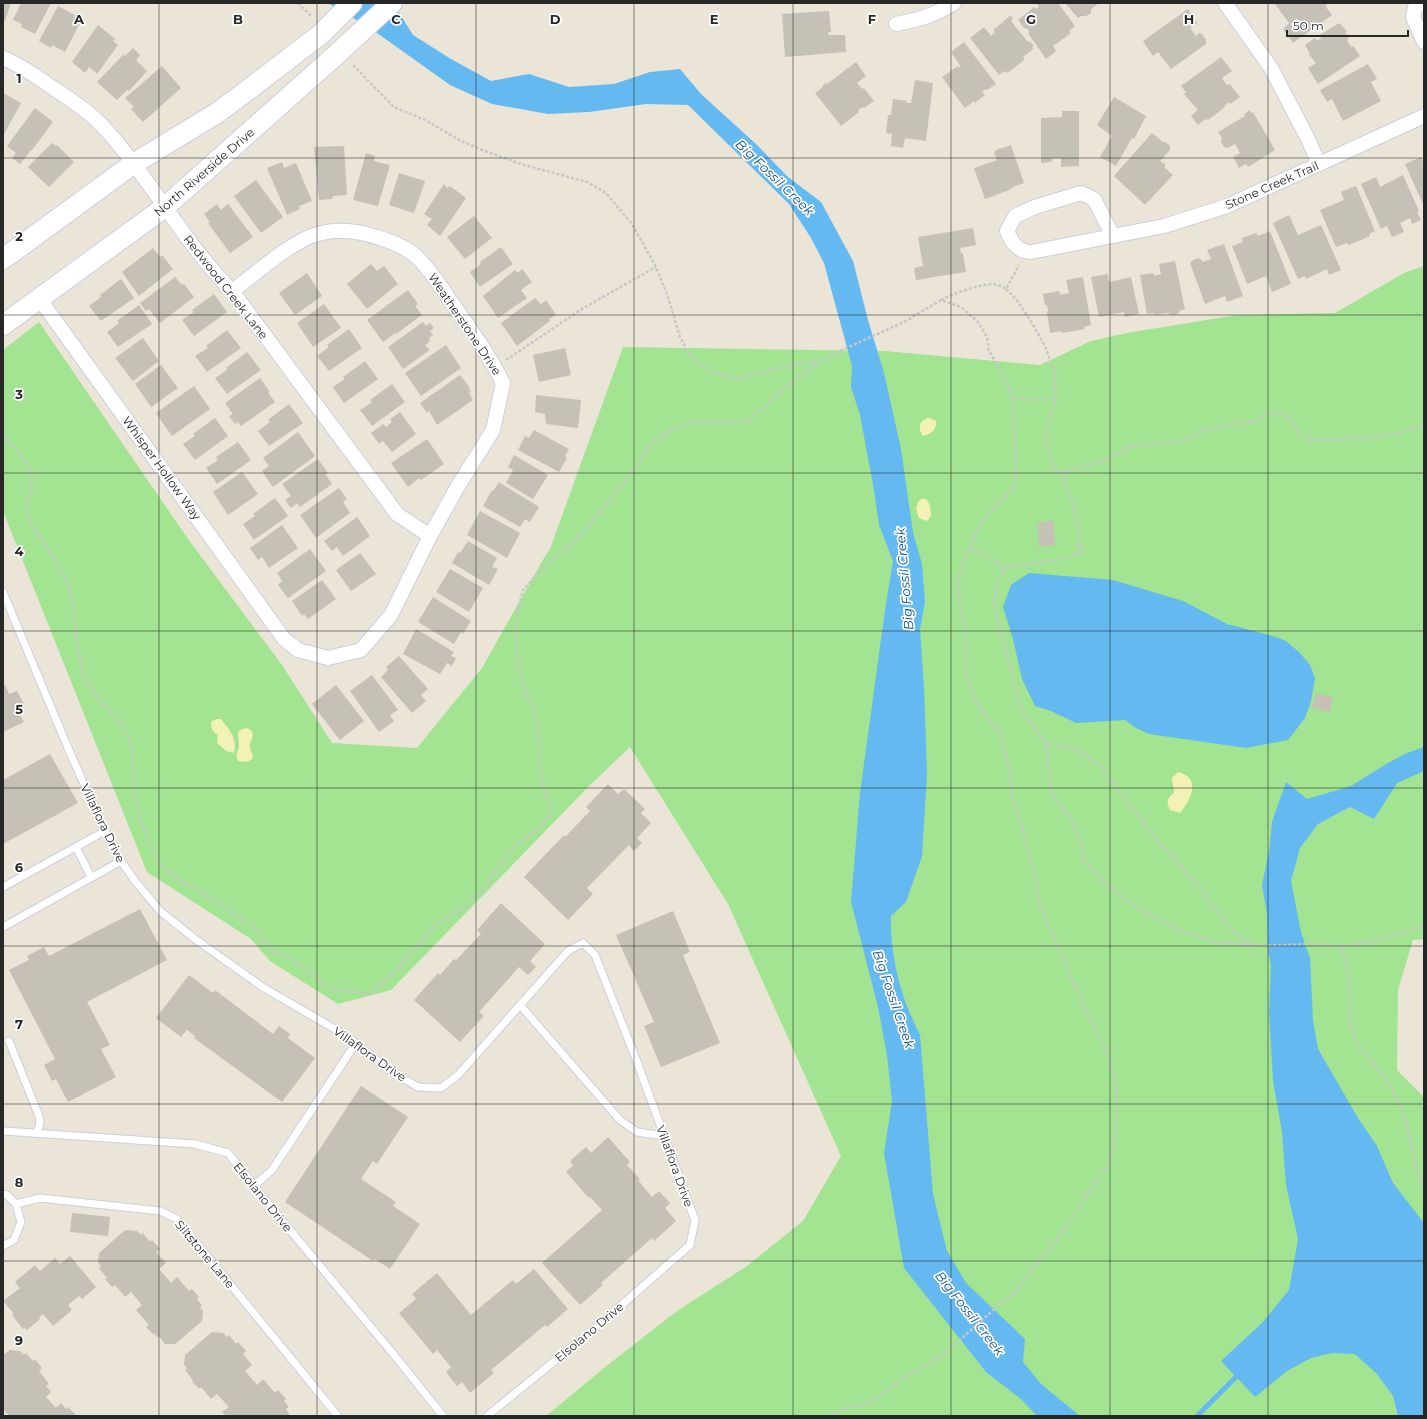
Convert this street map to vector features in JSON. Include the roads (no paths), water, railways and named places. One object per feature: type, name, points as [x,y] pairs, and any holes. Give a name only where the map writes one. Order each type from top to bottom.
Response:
[{"type":"main road","points":[[3,259],[133,164],[217,113],[330,26],[352,3]]},
{"type":"main road","name":"North Riverside Drive","points":[[3,325],[165,207],[349,56],[392,3]]},
{"type":"street","points":[[896,24],[918,20],[941,12],[954,3]]},
{"type":"street","points":[[1225,3],[1271,68],[1305,133],[1319,164]]},
{"type":"street","points":[[1423,3],[1415,7],[1413,17],[1424,42]]},
{"type":"street","name":"Redwood Creek Lane","points":[[3,58],[18,65],[82,107],[109,132],[217,275],[232,291],[396,514],[430,536]]},
{"type":"street","name":"Stone Creek Trail","points":[[1113,236],[1094,200],[1082,193],[1035,207],[1015,216],[1007,231],[1012,242],[1018,248],[1025,252],[1031,252],[1113,236],[1164,226],[1227,206],[1424,116]]},
{"type":"street","name":"Weatherstone Drive","points":[[232,291],[285,251],[310,237],[336,230],[361,233],[378,238],[406,249],[417,257],[436,279],[495,367],[503,383],[493,430],[458,486],[430,536],[391,615],[362,650],[328,658],[298,650],[284,639]]},
{"type":"street","name":"Whisper Hollow Way","points":[[39,298],[284,639]]},
{"type":"lane","name":"Villaflora Drive","points":[[3,592],[68,748],[105,831],[121,860],[135,881],[160,911],[195,939],[264,988],[347,1036],[389,1070],[418,1086],[440,1088],[458,1075],[568,951],[583,943],[595,955],[636,1059],[695,1220],[690,1245]]},
{"type":"lane","points":[[3,887],[105,831]]},
{"type":"lane","points":[[76,847],[91,877]]},
{"type":"lane","points":[[3,927],[121,860]]},
{"type":"lane","points":[[520,1005],[620,1120],[637,1132],[664,1136]]},
{"type":"lane","points":[[9,1041],[39,1116],[40,1123],[37,1133]]},
{"type":"lane","points":[[254,1186],[272,1170],[356,1043]]},
{"type":"lane","name":"Elsolano Drive","points":[[3,1131],[195,1144],[228,1153],[275,1212],[396,1356],[443,1416]]},
{"type":"lane","points":[[3,1194],[16,1204],[21,1222],[14,1240],[3,1246]]},
{"type":"lane","name":"Siltstone Lane","points":[[16,1204],[40,1198],[160,1211],[177,1219],[337,1415],[336,1416]]},
{"type":"lane","name":"Elsolano Drive","points":[[487,1416],[600,1324],[690,1245]]},
{"type":"water","name":"Big Fossil Creek","points":[[328,3],[393,3],[413,35],[451,59],[491,81],[529,74],[569,87],[614,84],[650,72],[680,69],[701,94],[756,144],[788,177],[821,202],[853,261],[868,320],[884,373],[901,449],[913,532],[922,564],[925,602],[920,629],[927,773],[922,856],[906,902],[891,916],[891,932],[892,947],[902,992],[920,1035],[933,1194],[947,1251],[966,1283],[1025,1339],[1023,1362],[1041,1384],[1080,1416],[1037,1416],[1021,1399],[986,1372],[904,1268],[884,1153],[892,1101],[887,1055],[878,1007],[851,902],[860,793],[893,561],[879,525],[860,415],[851,387],[852,366],[824,263],[811,238],[789,204],[688,105],[646,104],[589,112],[548,114],[492,104],[450,85],[370,28]]},
{"type":"water","points":[[1029,573],[1113,580],[1183,601],[1227,624],[1273,636],[1286,641],[1300,653],[1310,665],[1315,678],[1311,701],[1305,718],[1288,740],[1246,748],[1149,734],[1136,728],[1125,720],[1076,723],[1051,711],[1035,706],[1022,679],[1013,639],[1003,607],[1011,585]]},
{"type":"water","points":[[1424,747],[1424,771],[1397,783],[1374,819],[1350,807],[1318,824],[1300,848],[1291,881],[1301,932],[1310,958],[1313,1020],[1318,1049],[1358,1118],[1377,1146],[1393,1183],[1424,1223],[1424,1416],[1398,1416],[1393,1396],[1377,1374],[1355,1354],[1332,1353],[1311,1358],[1287,1371],[1255,1397],[1221,1361],[1262,1323],[1289,1290],[1298,1239],[1286,1185],[1282,1132],[1273,1081],[1269,1012],[1271,965],[1268,951],[1267,914],[1262,885],[1269,852],[1272,822],[1286,782],[1307,799],[1351,786],[1388,763],[1407,753]]},
{"type":"waterway","points":[[1197,1416],[1241,1372]]}]
